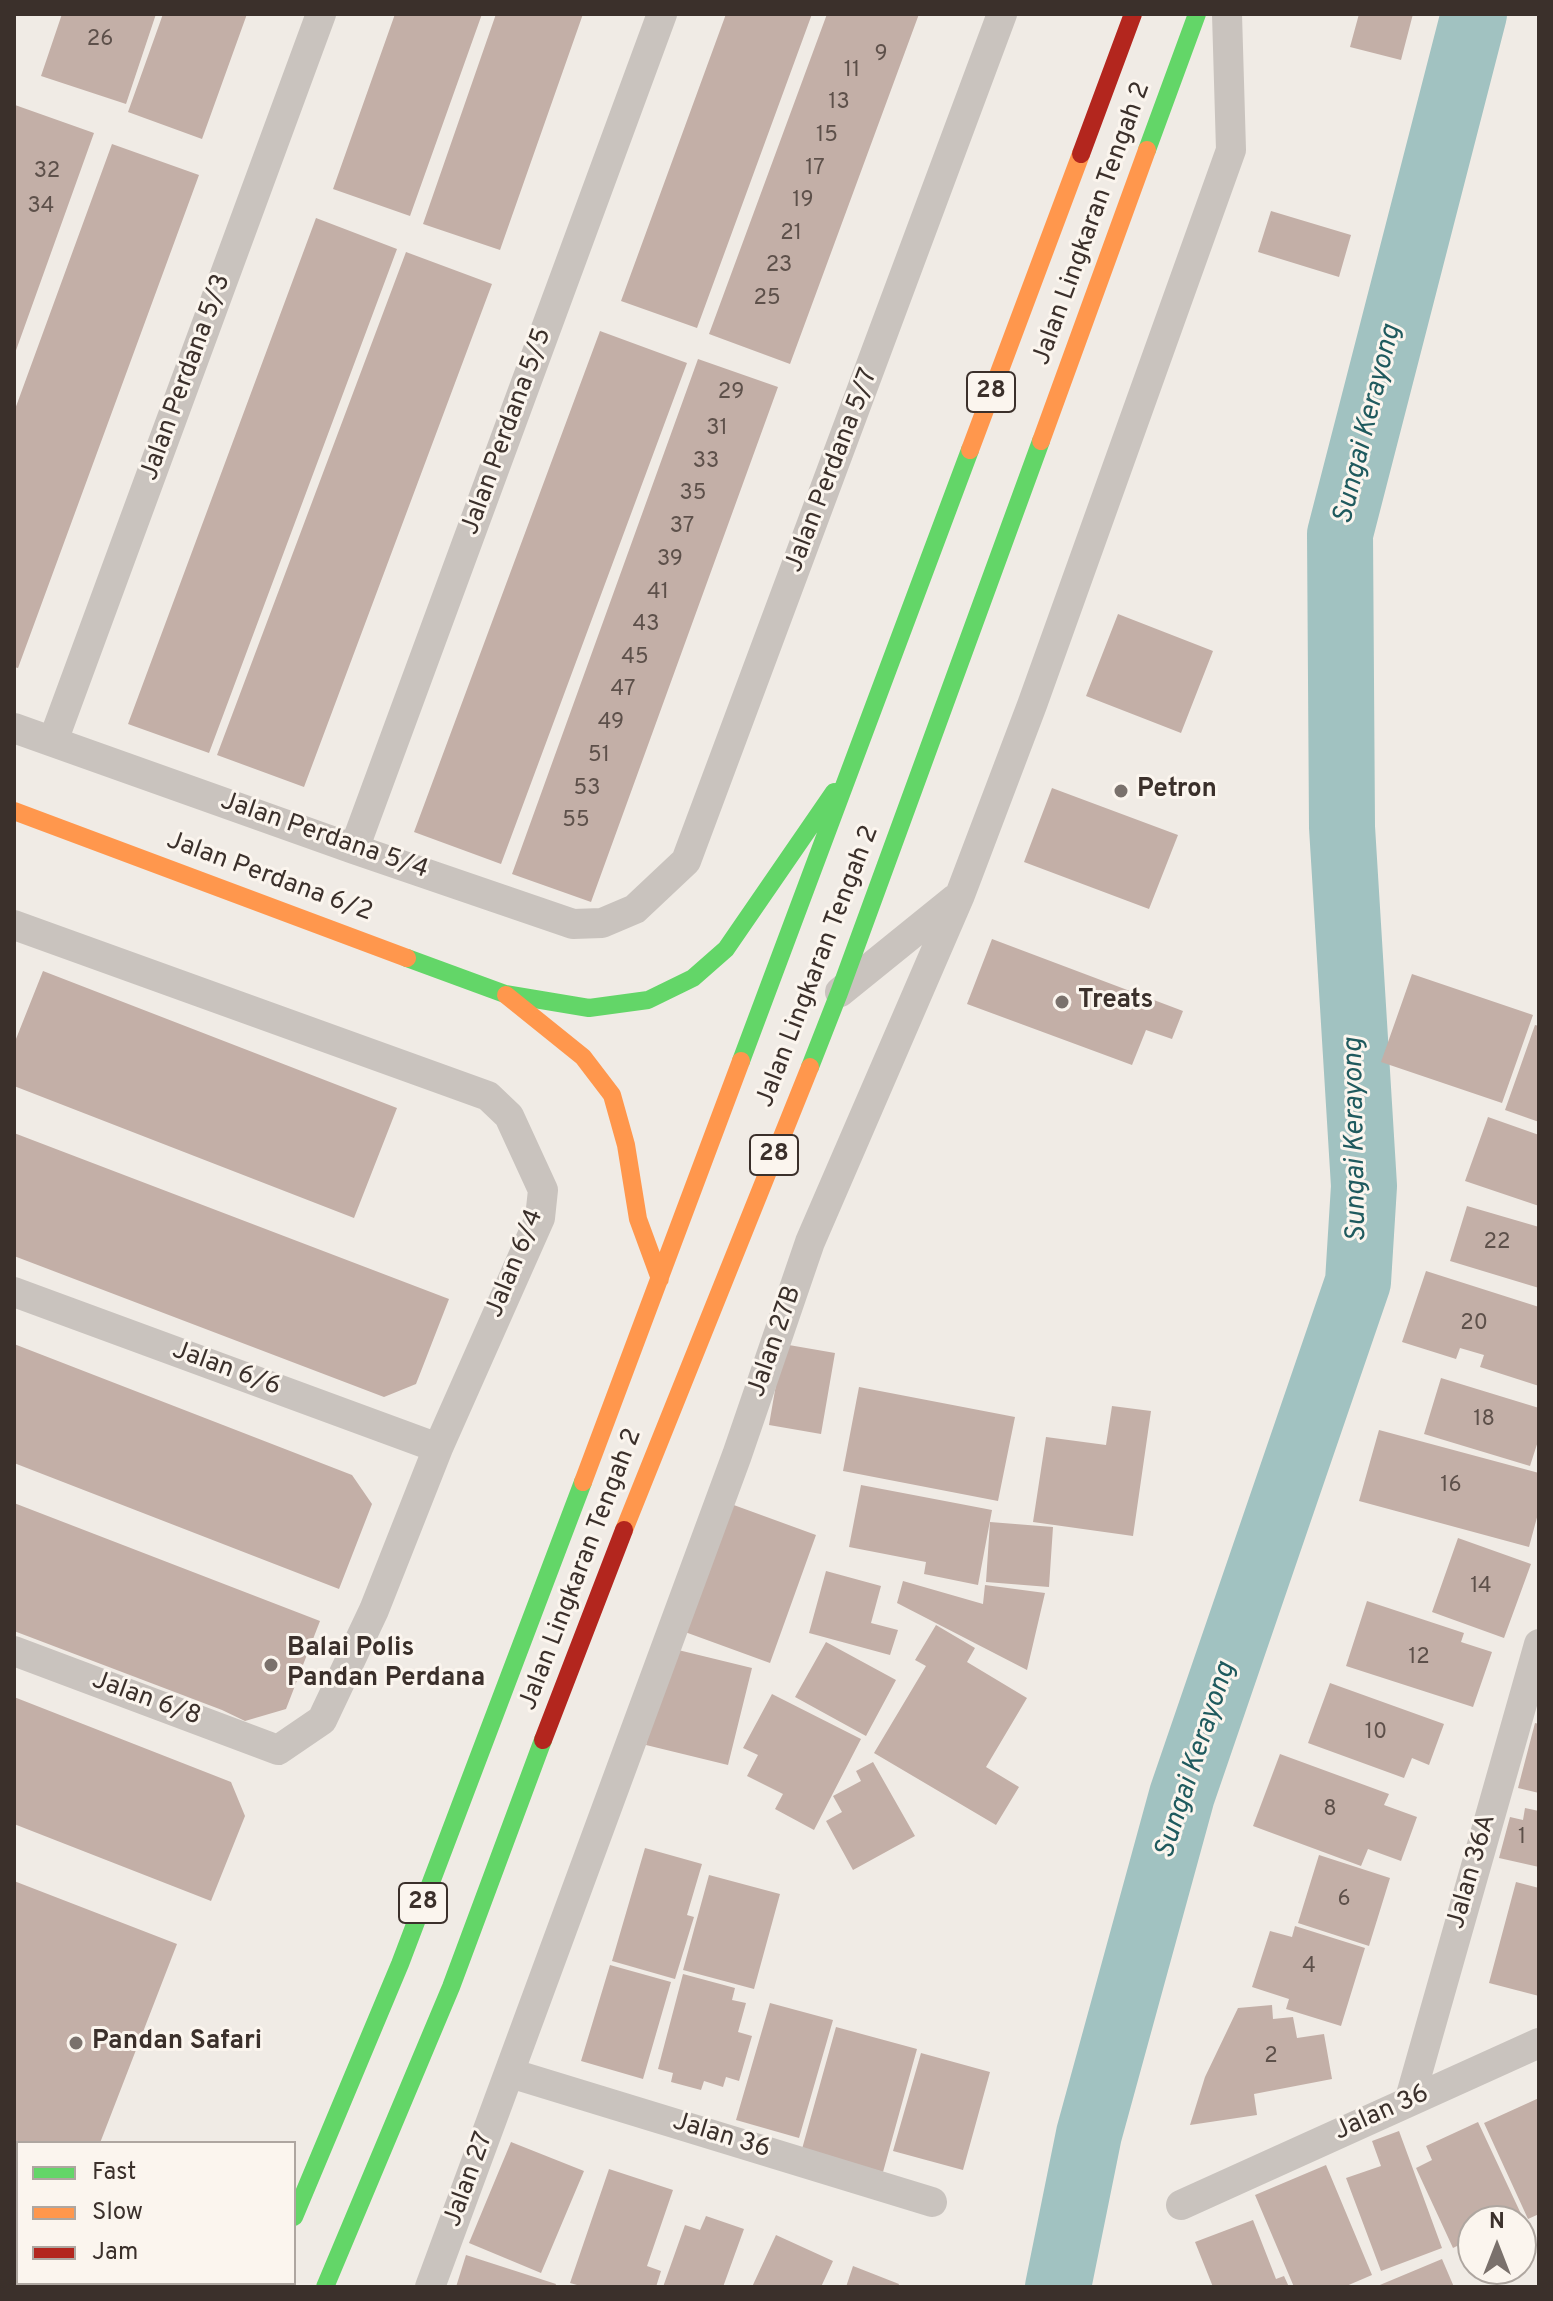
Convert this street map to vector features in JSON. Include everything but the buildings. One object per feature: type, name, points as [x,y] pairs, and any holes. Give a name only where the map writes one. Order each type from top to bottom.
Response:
[{"type":"main road","name":"Jalan Lingkaran Tengah 2","points":[[296,2212],[400,1964],[1133,14]]},
{"type":"main road","name":"Jalan Lingkaran Tengah 2","points":[[325,2287],[451,1987],[573,1659],[839,993],[1197,14]]},
{"type":"main road","name":"Jalan Perdana 6/2","points":[[14,811],[505,994],[589,1008],[648,1000],[693,978],[726,949],[849,770]]},
{"type":"main road","name":"Jalan Perdana 6/2","points":[[505,994],[583,1057],[612,1095],[626,1145],[638,1219],[660,1279]]},
{"type":"street","name":"Jalan Perdana 5/3","points":[[53,741],[321,14]]},
{"type":"street","name":"Jalan Perdana 5/5","points":[[354,849],[662,14]]},
{"type":"street","name":"Jalan Perdana 5/7","points":[[635,909],[686,861],[1002,14]]},
{"type":"street","name":"Jalan 27B","points":[[510,2073],[737,1455],[810,1242],[960,895],[1032,705],[1231,150],[1227,14]]},
{"type":"street","name":"Jalan Perdana 5/4","points":[[14,728],[573,924],[602,923],[635,909]]},
{"type":"street","points":[[839,993],[960,895]]},
{"type":"street","name":"Jalan 6/4","points":[[14,925],[488,1096],[509,1116],[543,1190],[540,1218],[438,1448],[374,1610],[322,1720],[278,1750]]},
{"type":"street","name":"Jalan 6/6","points":[[14,1292],[438,1448]]},
{"type":"street","name":"Jalan 36A","points":[[1409,2102],[1539,1644]]},
{"type":"street","name":"Jalan 6/8","points":[[14,1651],[278,1750]]},
{"type":"street","name":"Jalan 36","points":[[1181,2205],[1539,2043]]},
{"type":"street","name":"Jalan 36","points":[[510,2073],[932,2202]]},
{"type":"street","name":"Jalan 27","points":[[430,2287],[510,2073]]},
{"type":"waterway","name":"Sungai Kerayong","points":[[1058,2287],[1089,2134],[1182,1795],[1358,1282],[1364,1186],[1342,827],[1340,534],[1474,14]]},
{"type":"traffic: fast","points":[[1147,150],[1197,14]]},
{"type":"traffic: fast","points":[[810,1067],[1041,441]]},
{"type":"traffic: fast","points":[[741,1061],[970,450]]},
{"type":"traffic: fast","points":[[407,958],[505,994],[589,1008],[648,1000],[693,978],[726,949],[834,792]]},
{"type":"traffic: fast","points":[[296,2212],[400,1964],[583,1482]]},
{"type":"traffic: fast","points":[[325,2287],[451,1987],[543,1740]]},
{"type":"traffic: slow","points":[[1041,441],[1147,150]]},
{"type":"traffic: slow","points":[[970,450],[1081,154]]},
{"type":"traffic: slow","points":[[14,811],[407,958]]},
{"type":"traffic: slow","points":[[506,995],[583,1057],[612,1095],[626,1145],[638,1219],[660,1279]]},
{"type":"traffic: slow","points":[[583,1482],[741,1061]]},
{"type":"traffic: slow","points":[[624,1530],[810,1067]]},
{"type":"traffic: jam","points":[[1081,154],[1133,14]]},
{"type":"traffic: jam","points":[[543,1740],[624,1530]]},
{"type":"place","name":"Petron","points":[[1121,791]]},
{"type":"place","name":"Treats","points":[[1062,1002]]},
{"type":"place","name":"Balai Polis Pandan Perdana","points":[[271,1665]]},
{"type":"place","name":"Pandan Safari","points":[[76,2043]]}]
